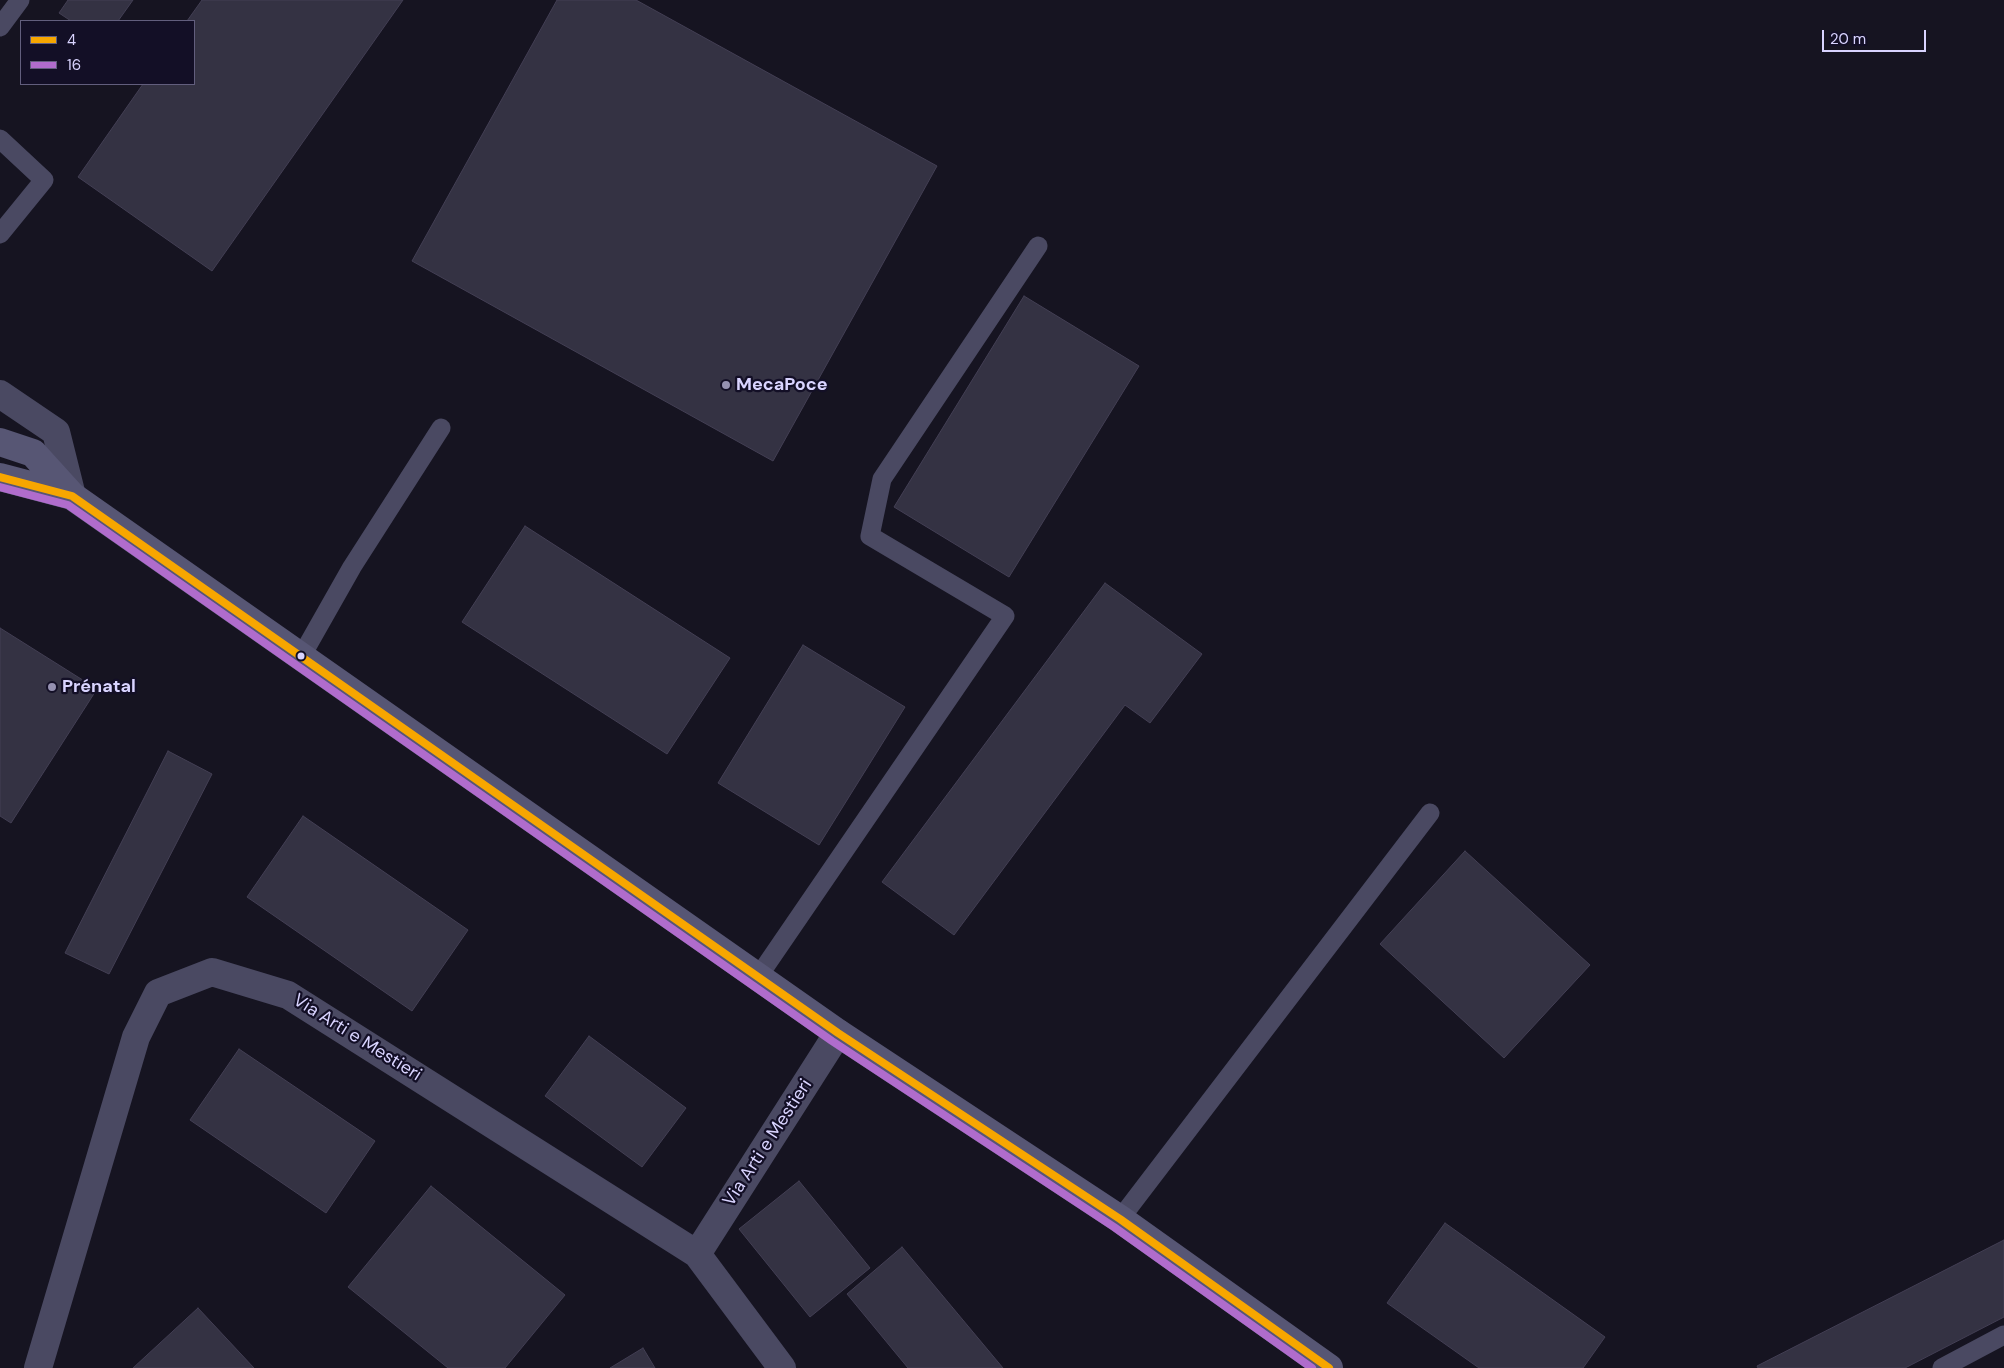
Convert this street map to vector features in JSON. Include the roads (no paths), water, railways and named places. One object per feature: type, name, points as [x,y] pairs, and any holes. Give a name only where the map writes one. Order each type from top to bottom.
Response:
[{"type":"main road","points":[[0,442],[33,453],[72,496],[838,1033],[1120,1219],[1329,1368]]},
{"type":"main road","points":[[0,477],[72,496]]},
{"type":"street","points":[[0,394],[56,432],[72,496]]},
{"type":"street","name":"Via Arti e Mestieri","points":[[38,1368],[136,1037],[158,994],[212,972],[288,995],[697,1254],[782,1368]]},
{"type":"street","name":"Via Arti e Mestieri","points":[[697,1254],[838,1033]]},
{"type":"lane","points":[[0,27],[20,0]]},
{"type":"lane","points":[[0,139],[44,180],[0,234]]},
{"type":"lane","points":[[758,977],[1005,616],[870,536],[882,479],[1038,246]]},
{"type":"lane","points":[[301,657],[352,567],[440,428]]},
{"type":"lane","points":[[1120,1219],[1430,813]]},
{"type":"lane","points":[[1942,1368],[2004,1335]]},
{"type":"place","name":"MecaPoce","points":[[726,385]]},
{"type":"place","name":"Prénatal","points":[[52,687]]}]
